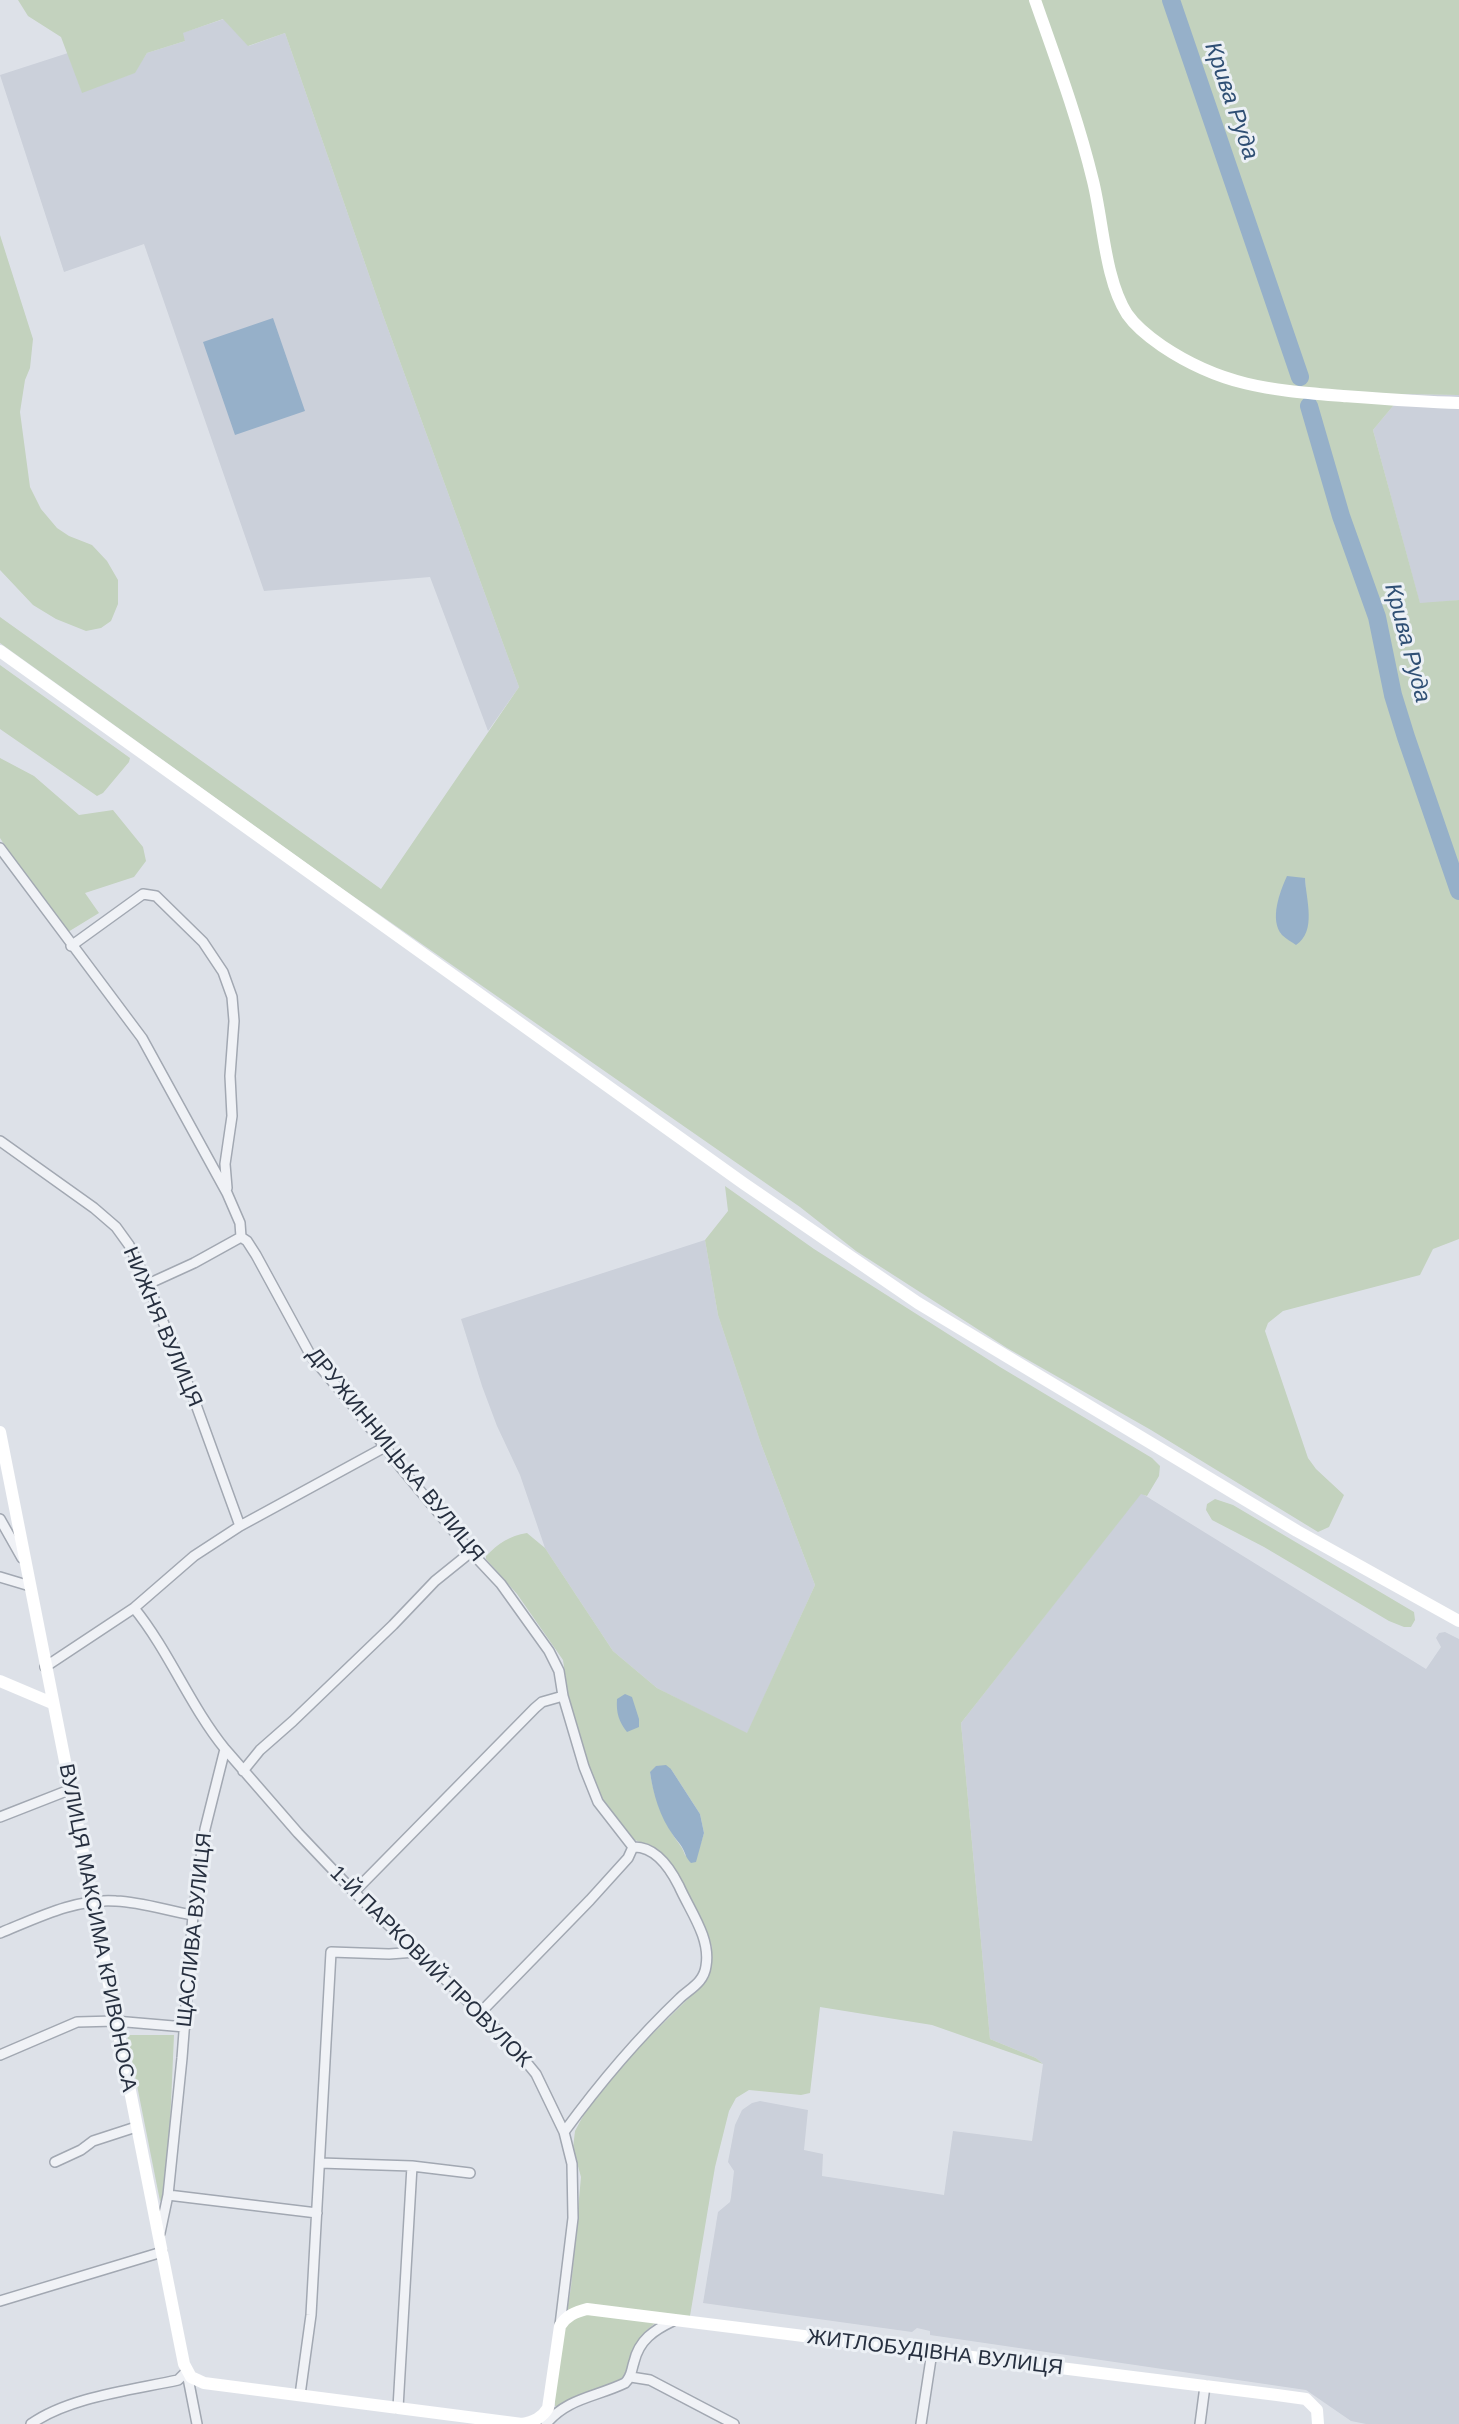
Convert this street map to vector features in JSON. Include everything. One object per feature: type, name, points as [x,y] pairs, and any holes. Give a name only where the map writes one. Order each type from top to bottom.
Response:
[{"type":"street","points":[[1035,0],[1079,126],[1096,194],[1115,292],[1138,328],[1194,365],[1248,386],[1405,401],[1459,403]]},
{"type":"street","points":[[0,651],[720,1167],[918,1303],[1297,1531],[1453,1618]]},
{"type":"street","name":"ДРУЖИННИЦЬКА ВУЛИЦЯ","points":[[0,848],[131,1021],[227,1193],[240,1223],[241,1237],[256,1255],[311,1356],[471,1552],[501,1584],[549,1651],[559,1671],[563,1696],[584,1767],[598,1802],[633,1847],[647,1848],[669,1868],[700,1927],[707,1953],[706,1968],[701,1980],[623,2058],[564,2132]]},
{"type":"street","points":[[72,946],[143,894],[150,894],[156,896],[203,942],[223,972],[232,997],[234,1021],[230,1076],[232,1116],[225,1164],[227,1193]]},
{"type":"street","name":"НИЖНЯ ВУЛИЦЯ","points":[[0,1141],[94,1208],[116,1227],[129,1245],[148,1284],[195,1402],[240,1525]]},
{"type":"street","points":[[148,1284],[241,1237]]},
{"type":"street","name":"ВУЛИЦЯ МАКСИМА КРИВОНОСА","points":[[0,1432],[91,1903],[197,2424]]},
{"type":"street","points":[[45,1667],[134,1608],[194,1556],[240,1525],[385,1447]]},
{"type":"street","points":[[0,1518],[26,1565]]},
{"type":"street","points":[[243,1771],[260,1749],[293,1721],[435,1581],[471,1552]]},
{"type":"street","points":[[0,1577],[30,1586]]},
{"type":"street","points":[[134,1608],[225,1749]]},
{"type":"street","points":[[4,1686],[52,1703]]},
{"type":"street","points":[[354,1892],[535,1708],[542,1702],[563,1696]]},
{"type":"street","name":"1-Й ПАРКОВИЙ ПРОВУЛОК","points":[[225,1749],[354,1892],[513,2047],[536,2074],[564,2132],[572,2164],[574,2192],[560,2326],[546,2424]]},
{"type":"street","name":"ЩАСЛИВА ВУЛИЦЯ","points":[[159,2238],[168,2195],[185,2027],[192,1915],[205,1829],[225,1749]]},
{"type":"street","points":[[0,1817],[69,1790]]},
{"type":"street","points":[[480,2013],[590,1900],[628,1858],[633,1847]]},
{"type":"street","points":[[0,1933],[66,1907],[91,1903],[116,1901],[192,1915]]},
{"type":"street","points":[[300,2395],[308,2341],[317,2213],[331,1952],[416,1952]]},
{"type":"street","points":[[0,2055],[42,2038],[67,2024],[95,2020],[185,2027]]},
{"type":"street","points":[[55,2162],[93,2141],[136,2127]]},
{"type":"street","points":[[320,2163],[412,2166],[470,2172]]},
{"type":"street","points":[[398,2408],[412,2166]]},
{"type":"street","points":[[168,2195],[317,2213]]},
{"type":"street","points":[[0,2301],[162,2252]]},
{"type":"street","name":"ЖИТЛОБУДІВНА ВУЛИЦЯ","points":[[560,2326],[564,2319],[587,2309],[1306,2399],[1317,2410],[1318,2424]]},
{"type":"street","points":[[546,2424],[556,2412],[625,2383],[631,2377],[641,2344],[657,2328],[675,2320]]},
{"type":"street","points":[[921,2424],[932,2352]]},
{"type":"street","points":[[31,2424],[50,2412],[178,2380],[187,2371],[195,2381],[204,2383],[522,2424],[539,2418],[548,2408]]},
{"type":"street","points":[[631,2377],[650,2379],[734,2424]]},
{"type":"street","points":[[1200,2424],[1205,2386]]},
{"type":"shaded area","points":[[224,19],[249,46],[285,33],[384,318],[519,687],[488,731],[430,577],[264,591],[144,244],[64,272],[0,75],[68,53],[82,92],[134,73],[147,53],[185,41],[182,33]]},
{"type":"shaded area","points":[[1403,394],[1459,395],[1459,600],[1420,604],[1373,430]]},
{"type":"shaded area","points":[[705,1240],[718,1315],[761,1444],[815,1585],[747,1734],[657,1688],[613,1651],[545,1548],[520,1475],[482,1386],[461,1319]]},
{"type":"shaded area","points":[[1141,1493],[1426,1669],[1441,1647],[1436,1638],[1439,1633],[1445,1632],[1459,1639],[1459,2424],[1366,2424],[1351,2421],[1306,2390],[930,2335],[930,2331],[917,2328],[912,2332],[703,2303],[718,2212],[730,2202],[731,2197],[734,2171],[728,2162],[735,2125],[742,2110],[752,2103],[760,2101],[808,2110],[804,2150],[823,2154],[822,2176],[944,2195],[953,2131],[1032,2141],[1043,2064],[1036,2058],[990,2039],[961,1723]]},
{"type":"green space","points":[[18,0],[1459,0],[1459,395],[1403,394],[1373,430],[1420,603],[1459,600],[1459,1239],[1433,1249],[1420,1275],[1283,1311],[1268,1323],[1265,1331],[1308,1458],[1344,1495],[1329,1527],[1318,1532],[1151,1430],[1007,1348],[856,1251],[800,1207],[337,885],[0,643],[0,617],[381,889],[519,687],[384,318],[285,33],[248,46],[223,19],[183,33],[185,41],[147,53],[135,73],[82,93],[61,37],[28,16]],"holes":[[[1305,879],[1306,895],[1281,934],[1277,920],[1280,893]]]},
{"type":"green space","points":[[0,235],[33,339],[30,368],[25,380],[20,412],[30,487],[41,509],[57,528],[92,545],[107,561],[118,580],[118,604],[111,621],[101,628],[86,631],[56,619],[33,605],[0,570]]},
{"type":"green space","points":[[0,665],[130,758],[103,793],[97,796],[0,729]]},
{"type":"green space","points":[[0,758],[34,776],[79,815],[113,810],[143,847],[146,861],[134,877],[85,893],[99,913],[68,932],[38,897],[0,838]]},
{"type":"green space","points":[[725,1186],[814,1249],[1000,1367],[1152,1458],[1160,1466],[1159,1476],[1147,1496],[1141,1494],[961,1723],[990,2039],[1036,2058],[1043,2064],[932,2025],[820,2007],[810,2093],[801,2095],[749,2090],[736,2098],[729,2111],[715,2167],[690,2316],[671,2317],[649,2328],[638,2342],[627,2371],[610,2388],[558,2407],[555,2406],[555,2384],[571,2287],[581,2177],[573,2148],[575,2131],[589,2105],[627,2059],[704,1983],[711,1966],[712,1947],[705,1928],[665,1856],[625,1832],[601,1799],[569,1702],[563,1660],[517,1594],[486,1556],[505,1541],[527,1533],[545,1548],[613,1651],[657,1688],[747,1733],[815,1585],[761,1444],[718,1315],[705,1240],[728,1211]],"holes":[[[671,1769],[700,1814],[704,1833],[695,1862],[685,1855],[667,1824],[655,1795],[650,1772]]]},
{"type":"green space","points":[[1215,1499],[1233,1505],[1414,1612],[1415,1620],[1411,1627],[1389,1621],[1264,1547],[1212,1520],[1206,1510],[1207,1504]]},
{"type":"green space","points":[[127,2035],[174,2035],[164,2199],[160,2201]]},
{"type":"water","points":[[273,318],[305,411],[235,435],[203,342]]},
{"type":"water","points":[[1287,876],[1305,878],[1308,923],[1306,932],[1296,945],[1282,935],[1276,922],[1279,897]]},
{"type":"water","points":[[625,1694],[632,1697],[639,1719],[639,1727],[627,1732],[617,1709],[617,1699]]},
{"type":"water","points":[[666,1765],[700,1814],[704,1833],[696,1862],[691,1863],[687,1858],[664,1821],[655,1797],[650,1772],[656,1766]]},
{"type":"waterway","name":"Крива Руда","points":[[1171,0],[1300,377]]},
{"type":"waterway","name":"Крива Руда","points":[[1309,406],[1341,516],[1377,617],[1393,695],[1459,891]]}]
